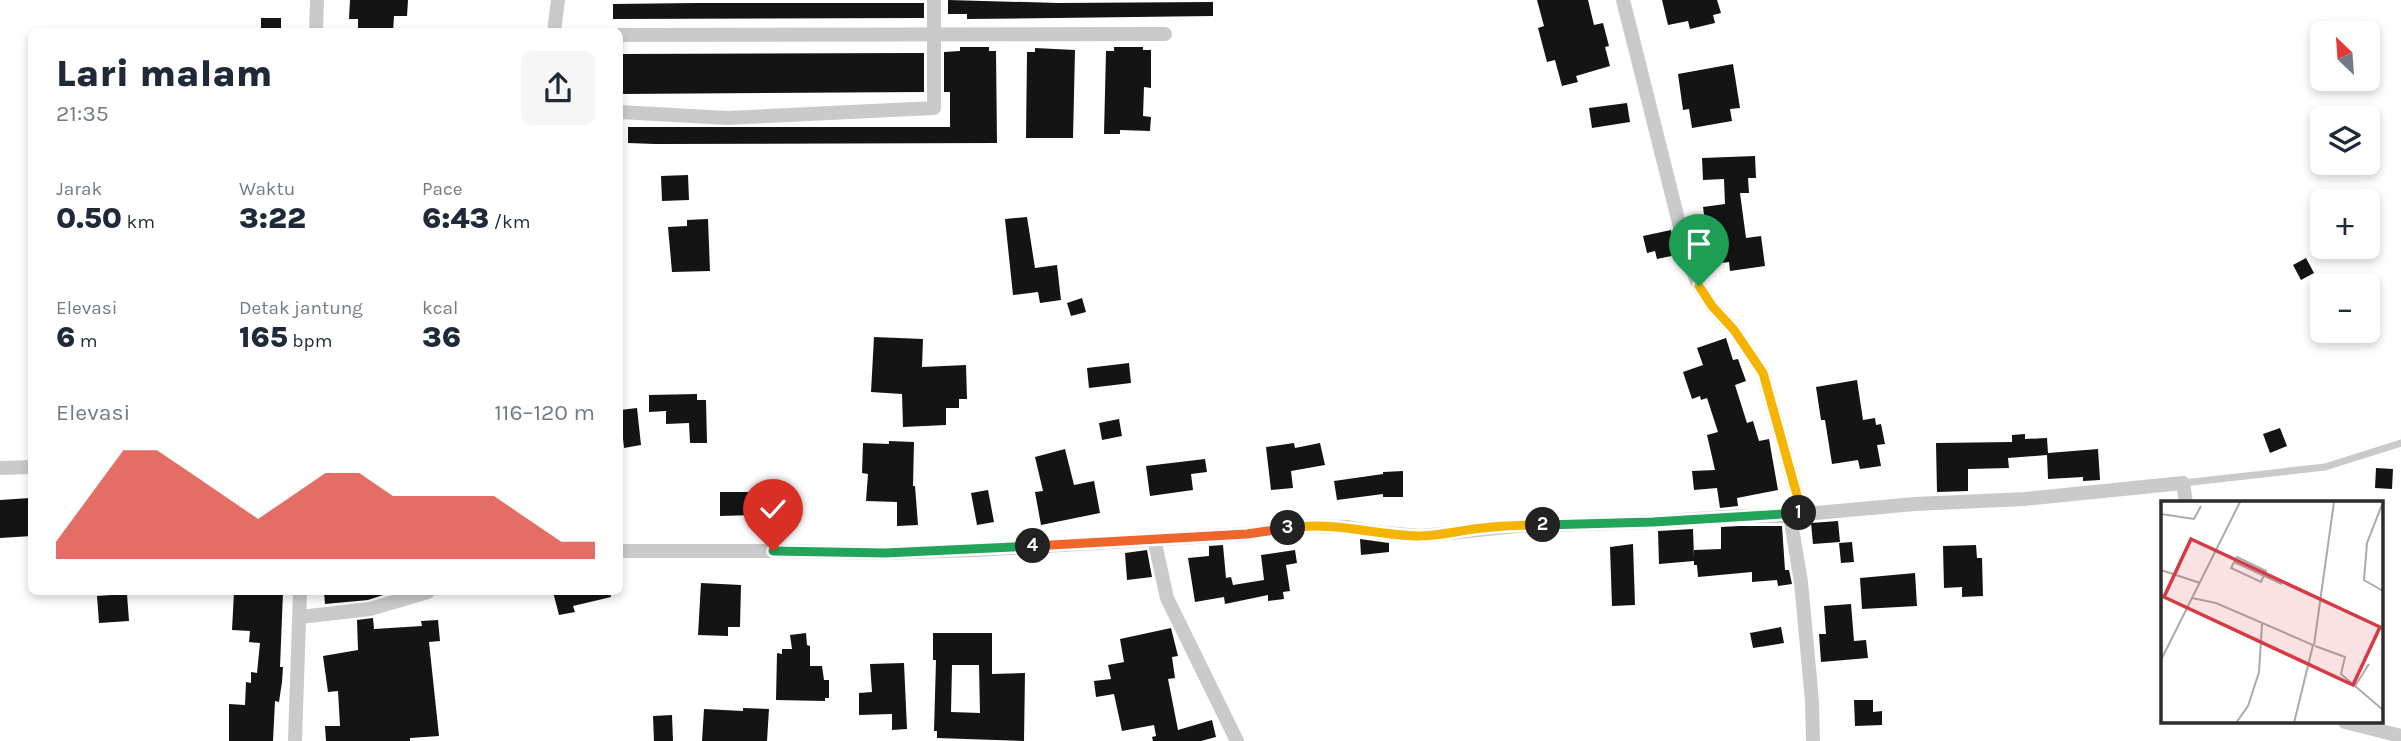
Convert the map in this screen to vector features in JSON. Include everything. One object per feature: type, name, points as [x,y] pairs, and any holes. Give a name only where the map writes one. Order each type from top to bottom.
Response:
[{"type":"street","points":[[316,28],[317,0]]},
{"type":"street","points":[[554,28],[558,0]]},
{"type":"street","points":[[623,112],[727,118],[934,108],[934,0]]},
{"type":"street","points":[[1623,0],[1688,259],[1699,286],[1712,306],[1734,330],[1763,373],[1796,514],[1812,701],[1812,741]]},
{"type":"street","points":[[623,34],[1165,34]]},
{"type":"street","points":[[0,468],[28,467]]},
{"type":"street","points":[[623,551],[885,553],[976,550],[1247,534],[1322,525],[1421,536],[1516,526],[1796,514],[2025,499],[2183,483],[2186,501]]},
{"type":"street","points":[[1154,538],[1167,598],[1237,741]]},
{"type":"street","points":[[295,741],[300,595]]},
{"type":"street","points":[[300,617],[370,609],[418,595]]},
{"type":"street","points":[[2353,724],[2401,736]]},
{"type":"lane","points":[[2183,483],[2325,467],[2401,443]]},
{"type":"building","points":[[350,0],[408,0],[407,16],[394,16],[393,28],[358,28],[358,19],[349,19]]},
{"type":"building","points":[[948,0],[1058,3],[1213,2],[1213,16],[967,19],[967,14],[948,14]]},
{"type":"building","points":[[1537,0],[1588,0],[1594,25],[1603,23],[1609,46],[1605,47],[1610,66],[1576,76],[1578,82],[1562,86],[1555,60],[1547,62],[1538,28],[1544,26]]},
{"type":"building","points":[[1662,0],[1717,0],[1721,13],[1713,15],[1715,23],[1690,29],[1688,21],[1668,25]]},
{"type":"building","points":[[924,3],[924,18],[613,19],[613,4]]},
{"type":"building","points":[[261,18],[281,18],[281,28],[261,28]]},
{"type":"building","points":[[960,47],[989,47],[989,51],[996,51],[997,143],[628,143],[628,127],[950,127],[950,92],[944,92],[944,52],[960,51]]},
{"type":"building","points":[[1114,47],[1143,47],[1143,50],[1151,50],[1151,88],[1144,87],[1143,116],[1151,117],[1150,131],[1120,130],[1120,134],[1104,134],[1106,51],[1114,51]]},
{"type":"building","points":[[1035,48],[1075,50],[1073,138],[1026,138],[1027,52],[1035,52]]},
{"type":"building","points":[[924,53],[924,92],[623,94],[623,54]]},
{"type":"building","points":[[1733,64],[1740,108],[1730,109],[1732,121],[1692,128],[1689,109],[1683,110],[1678,74]]},
{"type":"building","points":[[1627,103],[1630,122],[1592,128],[1589,108]]},
{"type":"building","points":[[1755,156],[1756,178],[1748,178],[1749,193],[1740,193],[1746,238],[1761,236],[1765,266],[1730,271],[1729,262],[1721,263],[1715,228],[1706,230],[1703,207],[1725,204],[1724,179],[1703,180],[1702,158]]},
{"type":"building","points":[[688,175],[689,200],[662,201],[661,176]]},
{"type":"building","points":[[1027,217],[1035,268],[1057,265],[1061,300],[1040,303],[1038,292],[1013,295],[1005,219]]},
{"type":"building","points":[[708,219],[710,271],[672,272],[668,227],[687,226],[687,220]]},
{"type":"building","points":[[1671,230],[1676,255],[1657,259],[1655,251],[1647,253],[1643,236]]},
{"type":"building","points":[[2306,258],[2314,273],[2301,280],[2293,265]]},
{"type":"building","points":[[1082,298],[1086,312],[1071,316],[1067,303]]},
{"type":"building","points":[[874,337],[923,339],[922,367],[966,365],[967,399],[959,399],[959,408],[946,408],[946,425],[903,427],[902,394],[871,392]]},
{"type":"building","points":[[1726,338],[1733,360],[1738,359],[1746,381],[1735,385],[1747,423],[1753,421],[1759,441],[1769,439],[1778,490],[1737,498],[1738,506],[1720,508],[1717,488],[1694,490],[1692,471],[1715,470],[1707,435],[1718,432],[1707,398],[1701,400],[1700,396],[1692,399],[1683,372],[1703,365],[1697,348]]},
{"type":"building","points":[[1129,363],[1131,383],[1089,388],[1087,368]]},
{"type":"building","points":[[1857,380],[1863,420],[1875,418],[1876,425],[1881,424],[1885,444],[1877,445],[1881,466],[1860,469],[1858,460],[1832,464],[1816,387]]},
{"type":"building","points":[[697,394],[697,400],[706,400],[707,443],[690,443],[689,423],[666,424],[666,411],[649,412],[649,395]]},
{"type":"building","points":[[637,408],[641,445],[624,448],[623,410]]},
{"type":"building","points":[[1119,419],[1122,436],[1102,440],[1099,423]]},
{"type":"building","points":[[2280,428],[2287,446],[2270,453],[2263,434]]},
{"type":"building","points":[[2025,434],[2025,439],[2047,438],[2048,453],[2098,449],[2100,480],[2083,481],[2083,477],[2048,479],[2047,455],[2008,458],[2009,468],[1968,469],[1968,491],[1937,492],[1936,443],[2012,442],[2012,435]]},
{"type":"building","points":[[889,441],[914,442],[913,486],[918,525],[897,526],[897,502],[866,501],[868,474],[862,473],[863,443],[889,444]]},
{"type":"building","points":[[1294,443],[1295,448],[1320,443],[1325,465],[1291,471],[1293,488],[1271,490],[1266,447]]},
{"type":"building","points":[[1065,449],[1074,485],[1094,481],[1100,513],[1041,525],[1035,492],[1043,491],[1035,457]]},
{"type":"building","points":[[1205,459],[1207,472],[1191,474],[1193,490],[1150,496],[1146,466]]},
{"type":"building","points":[[2376,468],[2393,469],[2392,489],[2375,488]]},
{"type":"building","points":[[1403,471],[1403,497],[1383,497],[1383,494],[1337,500],[1334,481]]},
{"type":"building","points":[[988,490],[994,522],[977,525],[971,493]]},
{"type":"building","points":[[720,492],[755,492],[755,515],[720,516]]},
{"type":"building","points":[[28,498],[28,536],[0,538],[0,500]]},
{"type":"building","points":[[1838,521],[1840,542],[1813,544],[1811,523]]},
{"type":"building","points":[[1782,526],[1785,570],[1789,570],[1792,584],[1778,586],[1777,580],[1752,582],[1752,572],[1698,577],[1694,561],[1659,564],[1658,531],[1693,529],[1694,558],[1694,550],[1721,549],[1721,527]]},
{"type":"building","points":[[1360,539],[1389,543],[1389,552],[1361,555]]},
{"type":"building","points":[[1852,542],[1854,562],[1841,563],[1839,543]]},
{"type":"building","points":[[1633,544],[1635,605],[1612,606],[1610,547]]},
{"type":"building","points":[[1223,545],[1226,578],[1231,577],[1233,585],[1264,580],[1261,555],[1295,550],[1297,563],[1286,565],[1290,591],[1283,592],[1284,599],[1268,601],[1268,595],[1225,604],[1224,597],[1195,602],[1188,558],[1209,556],[1209,546]]},
{"type":"building","points":[[1976,545],[1977,558],[1982,558],[1983,596],[1962,597],[1962,587],[1944,588],[1943,546]]},
{"type":"building","points":[[1147,550],[1152,577],[1127,580],[1125,553]]},
{"type":"building","points":[[1915,573],[1917,606],[1862,609],[1860,578]]},
{"type":"building","points":[[701,583],[741,585],[740,627],[728,627],[728,636],[698,635]]},
{"type":"building","points":[[127,595],[129,621],[99,623],[97,596]]},
{"type":"building","points":[[234,595],[283,595],[280,667],[283,667],[282,682],[279,702],[275,701],[273,741],[229,741],[229,704],[245,705],[246,682],[251,683],[251,672],[257,673],[260,643],[249,642],[250,631],[232,630]]},
{"type":"building","points":[[324,595],[383,595],[368,600],[325,604]]},
{"type":"building","points":[[554,595],[611,595],[573,606],[575,612],[559,615]]},
{"type":"building","points":[[1851,604],[1854,641],[1866,640],[1868,658],[1821,662],[1819,634],[1826,634],[1824,606]]},
{"type":"building","points":[[373,618],[374,629],[422,626],[421,621],[438,620],[440,641],[429,642],[439,736],[410,738],[410,741],[326,741],[325,726],[340,726],[338,691],[328,692],[323,656],[358,650],[357,620]]},
{"type":"building","points":[[1781,627],[1784,643],[1753,648],[1750,633]]},
{"type":"building","points":[[1171,628],[1178,656],[1172,657],[1175,678],[1168,679],[1178,730],[1212,720],[1216,737],[1201,741],[1153,741],[1152,737],[1156,736],[1154,725],[1122,731],[1114,694],[1096,697],[1094,681],[1111,679],[1108,665],[1124,662],[1120,639]]},
{"type":"building","points":[[806,633],[807,645],[810,646],[810,666],[822,666],[824,680],[829,680],[829,698],[825,698],[825,701],[776,700],[777,653],[782,654],[782,649],[792,649],[790,635]]},
{"type":"building","points":[[933,633],[992,633],[992,674],[1025,673],[1024,741],[937,738],[937,731],[934,731],[936,660],[933,660]],"holes":[[[952,665],[979,665],[980,713],[951,712]]]},
{"type":"building","points":[[904,663],[907,729],[892,730],[892,714],[859,715],[859,693],[872,692],[870,664]]},
{"type":"building","points":[[1854,700],[1873,700],[1873,712],[1882,711],[1882,725],[1855,726]]},
{"type":"building","points":[[743,708],[769,709],[767,741],[702,741],[704,709],[743,711]]},
{"type":"building","points":[[672,715],[673,741],[654,741],[653,716]]},
{"type":"route","points":[[773,551],[885,553],[976,550],[1247,534],[1322,525],[1421,536],[1484,527],[1790,516],[1802,513],[1763,373],[1734,330],[1712,306],[1699,286]]}]
